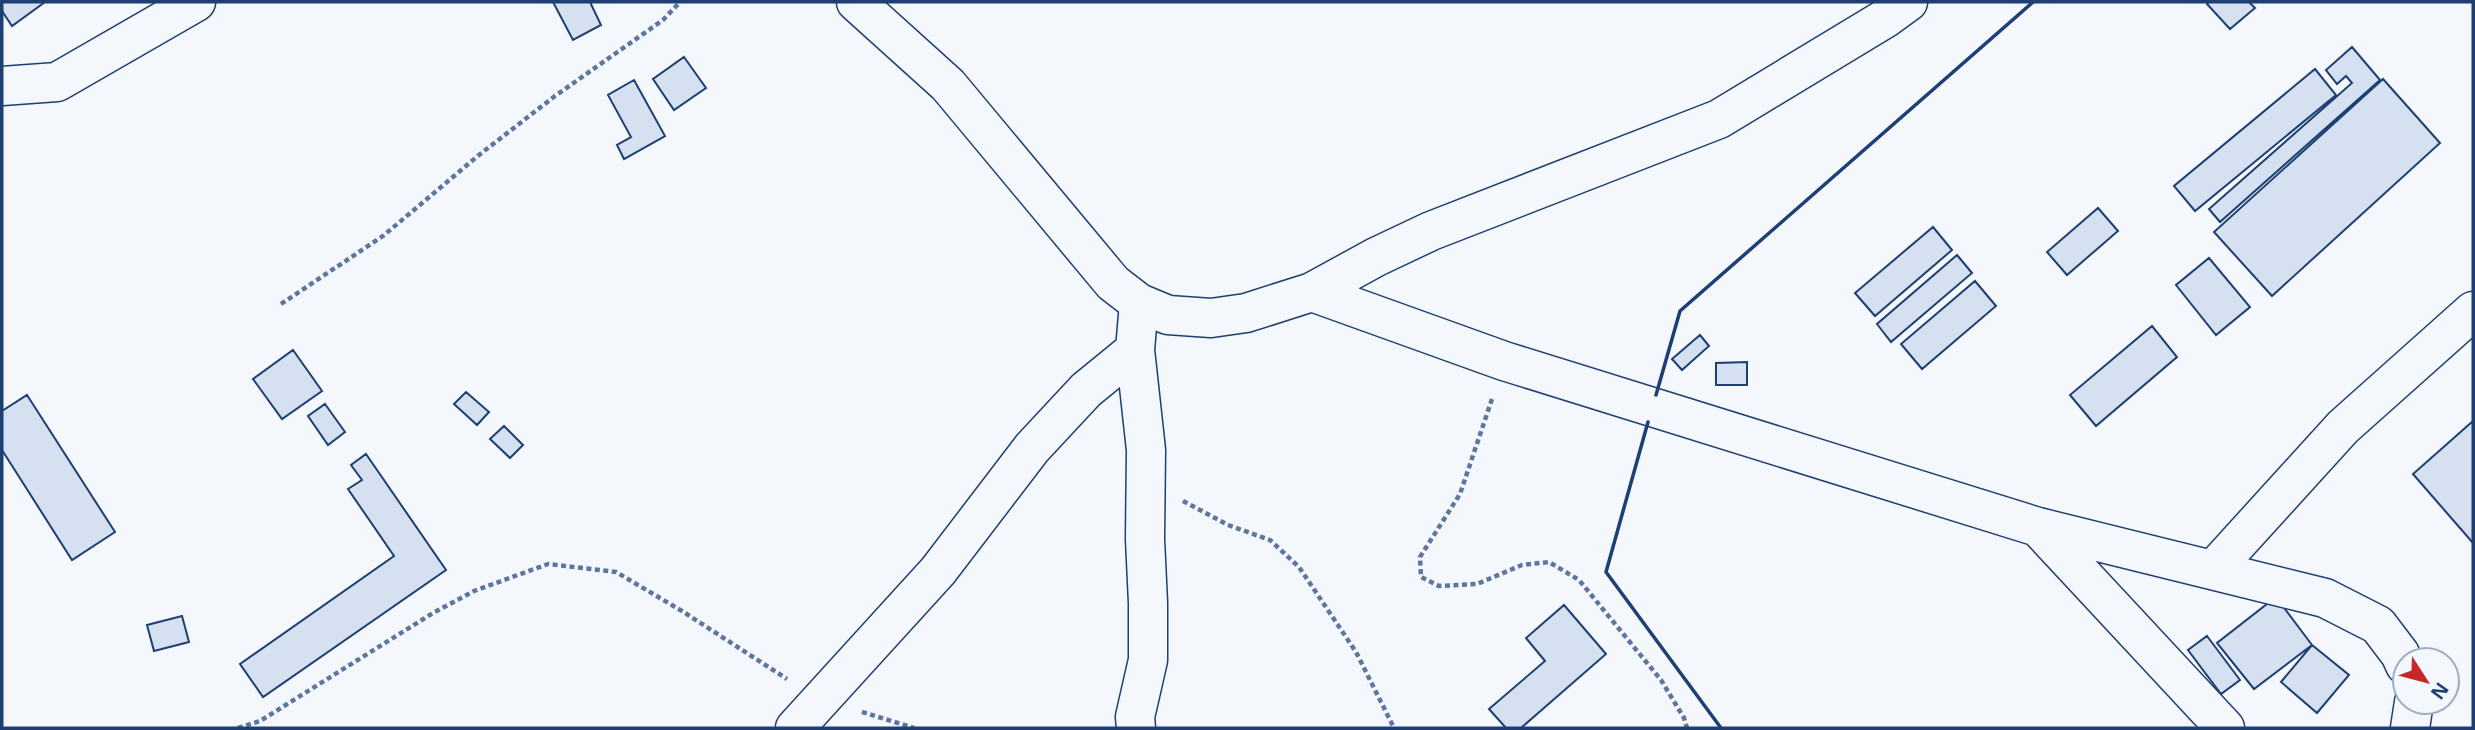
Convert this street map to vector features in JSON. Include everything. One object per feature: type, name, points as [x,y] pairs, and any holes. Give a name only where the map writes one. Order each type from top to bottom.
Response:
[{"type":"street","points":[[2,86],[57,82],[196,2]]},
{"type":"street","points":[[856,2],[948,85],[1113,284],[1139,303],[1168,315],[1211,318],[1246,313],[1312,292],[1431,231],[1719,119],[1908,2]]},
{"type":"street","points":[[1312,292],[1504,361],[2038,527],[2325,598],[2378,625],[2394,646]]},
{"type":"street","points":[[1136,728],[1135,717],[1148,660],[1146,450],[1135,350],[1139,303]]},
{"type":"street","points":[[2213,570],[2343,427],[2473,311]]},
{"type":"street","points":[[794,728],[938,571],[1032,448],[1086,390],[1135,350]]},
{"type":"street","points":[[2038,527],[2225,728]]},
{"type":"path","points":[[281,304],[383,236],[479,155],[555,96],[663,20],[680,2]]},
{"type":"path","points":[[1504,361],[1478,447],[1460,494],[1420,557],[1421,577],[1438,586],[1477,584],[1522,565],[1549,562],[1579,580],[1661,680],[1684,718],[1687,728]]},
{"type":"path","points":[[1146,450],[1175,497],[1228,526],[1270,540],[1299,567],[1356,652],[1394,728]]},
{"type":"path","points":[[238,728],[260,721],[433,613],[474,591],[548,564],[616,572],[822,699],[914,728]]},
{"type":"building","points":[[2,2],[45,2],[12,26],[2,11]]},
{"type":"building","points":[[553,2],[590,2],[601,25],[573,40]]},
{"type":"building","points":[[2249,2],[2255,8],[2230,29],[2207,4]]},
{"type":"building","points":[[2352,47],[2380,80],[2220,222],[2209,209],[2352,83],[2346,76],[2337,84],[2326,70]]},
{"type":"building","points":[[684,57],[706,88],[674,110],[653,79]]},
{"type":"building","points":[[2315,69],[2336,95],[2195,211],[2174,186]]},
{"type":"building","points":[[2383,79],[2440,143],[2272,296],[2214,232]]},
{"type":"building","points":[[634,80],[665,136],[624,159],[617,145],[631,137],[608,95]]},
{"type":"building","points":[[2098,208],[2118,231],[2067,275],[2047,252]]},
{"type":"building","points":[[1933,227],[1952,250],[1875,316],[1855,293]]},
{"type":"building","points":[[1957,255],[1972,273],[1891,342],[1877,324]]},
{"type":"building","points":[[2209,258],[2250,307],[2216,335],[2176,285]]},
{"type":"building","points":[[1975,281],[1996,306],[1922,369],[1901,344]]},
{"type":"building","points":[[2152,326],[2177,357],[2096,426],[2070,395]]},
{"type":"building","points":[[1700,335],[1709,346],[1682,370],[1672,359]]},
{"type":"building","points":[[293,350],[322,391],[282,419],[253,379]]},
{"type":"building","points":[[1747,362],[1747,385],[1716,385],[1716,363]]},
{"type":"building","points":[[466,392],[489,412],[477,425],[454,404]]},
{"type":"building","points":[[27,395],[115,532],[72,560],[2,450],[2,411]]},
{"type":"building","points":[[325,404],[345,432],[328,445],[308,416]]},
{"type":"building","points":[[2473,421],[2473,543],[2413,474]]},
{"type":"building","points":[[504,426],[523,445],[510,458],[490,439]]},
{"type":"building","points":[[366,454],[446,570],[263,697],[240,664],[394,556],[348,489],[362,480],[351,465]]},
{"type":"building","points":[[2276,597],[2312,645],[2254,689],[2217,643]]},
{"type":"building","points":[[1564,605],[1606,654],[1521,728],[1506,728],[1489,709],[1545,661],[1526,638]]},
{"type":"building","points":[[182,616],[189,642],[154,651],[147,625]]},
{"type":"building","points":[[2207,636],[2240,680],[2221,694],[2188,650]]},
{"type":"building","points":[[2312,645],[2349,675],[2317,713],[2281,682]]},
{"type":"wall","points":[[1656,395],[1680,311],[2033,2]]},
{"type":"wall","points":[[1648,422],[1606,572],[1721,728]]}]
